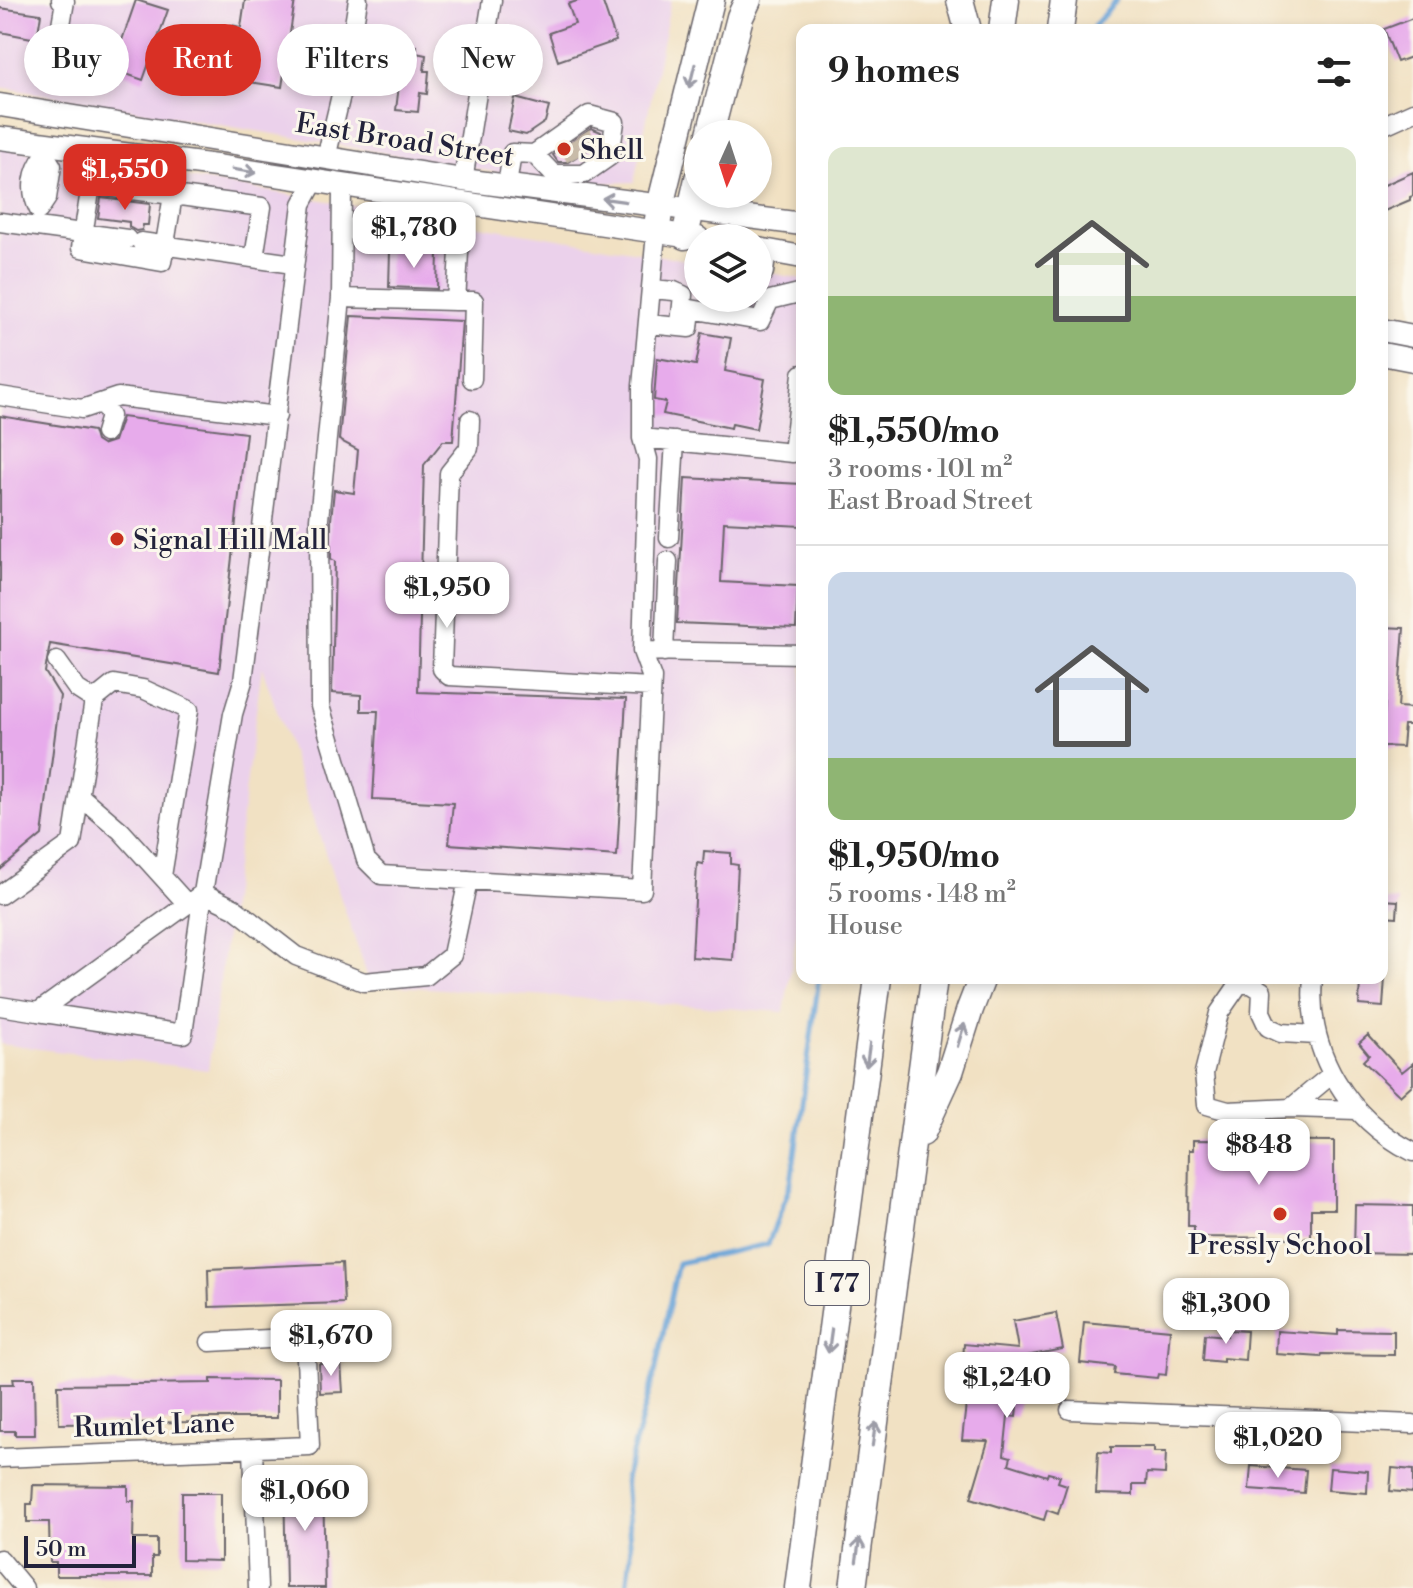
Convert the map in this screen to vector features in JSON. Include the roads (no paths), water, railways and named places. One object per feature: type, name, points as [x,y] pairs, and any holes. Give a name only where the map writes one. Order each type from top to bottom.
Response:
[{"type":"highway","points":[[656,233],[711,0]]},
{"type":"highway","points":[[714,120],[740,17],[748,0]]},
{"type":"highway","points":[[960,0],[966,24]]},
{"type":"highway","points":[[1003,24],[1006,0]]},
{"type":"highway","points":[[1061,24],[1064,0]]},
{"type":"highway","name":"I 77","points":[[798,1588],[877,984]]},
{"type":"highway","name":"I 77","points":[[853,1588],[933,984]]},
{"type":"highway","points":[[910,1158],[950,1072],[980,984]]},
{"type":"main road","name":"East Broad Street","points":[[0,105],[463,180],[660,206],[685,224]]},
{"type":"main road","points":[[45,150],[57,129],[215,152],[226,142]]},
{"type":"main road","name":"East Broad Street","points":[[0,138],[45,150],[216,166],[656,233],[684,229]]},
{"type":"main road","points":[[314,182],[326,158]]},
{"type":"main road","name":"East Broad Street","points":[[772,225],[796,224]]},
{"type":"main road","points":[[772,252],[796,256]]},
{"type":"main road","points":[[1388,331],[1413,336]]},
{"type":"main road","points":[[1388,355],[1413,360]]},
{"type":"street","points":[[61,0],[65,1],[61,24]]},
{"type":"street","points":[[326,158],[346,74],[358,0]]},
{"type":"street","points":[[463,180],[492,0]]},
{"type":"street","points":[[1388,123],[1413,112]]},
{"type":"street","points":[[507,186],[512,153],[534,154],[579,147],[553,174],[534,154]]},
{"type":"street","points":[[37,218],[32,197],[36,165],[45,150]]},
{"type":"street","points":[[0,1006],[183,1034],[195,898],[233,714],[243,681],[293,264],[302,204],[314,182]]},
{"type":"street","points":[[173,195],[162,262],[81,248],[91,185],[173,195],[262,207],[254,258]]},
{"type":"street","points":[[342,186],[341,298],[319,519],[320,706],[366,860],[381,875],[642,890],[652,678],[642,651],[648,459],[642,438],[642,386],[656,233]]},
{"type":"street","points":[[456,301],[462,204]]},
{"type":"street","points":[[0,222],[37,218],[83,232],[293,264]]},
{"type":"street","points":[[652,289],[683,295],[679,326]]},
{"type":"street","points":[[649,324],[689,328],[691,309],[760,321],[770,300],[796,296]]},
{"type":"street","points":[[341,298],[474,301],[472,379]]},
{"type":"street","points":[[0,396],[82,409],[118,397],[277,416]]},
{"type":"street","points":[[103,404],[110,416],[105,433]]},
{"type":"street","points":[[470,420],[469,448],[449,473],[442,669],[449,676],[651,687]]},
{"type":"street","points":[[642,438],[796,455]]},
{"type":"street","points":[[669,538],[675,441]]},
{"type":"street","points":[[664,652],[668,561]]},
{"type":"street","points":[[642,651],[796,654]]},
{"type":"street","points":[[57,661],[77,689],[94,700]]},
{"type":"street","points":[[0,895],[72,843],[94,700],[114,684],[143,689],[189,710],[162,876]]},
{"type":"street","points":[[80,796],[121,831],[162,876],[195,898],[234,908],[296,956],[364,982],[426,976],[452,955],[468,880]]},
{"type":"street","points":[[38,1012],[195,898]]},
{"type":"street","points":[[1317,1035],[1281,1033],[1268,1027],[1261,1012],[1262,991],[1251,984],[1239,984],[1219,1013],[1204,1073],[1207,1105],[1228,1111],[1291,1108],[1357,1110]]},
{"type":"street","points":[[1312,984],[1311,1002],[1317,1035],[1332,1074],[1357,1110],[1391,1141],[1413,1152]]},
{"type":"street","points":[[1291,1108],[1332,1074]]},
{"type":"street","name":"Rumlet Lane","points":[[0,1458],[310,1446],[305,1337],[210,1342]]},
{"type":"street","points":[[1070,1410],[1413,1424]]},
{"type":"street","points":[[253,1449],[258,1588]]},
{"type":"street","points":[[0,1559],[24,1588]]},
{"type":"waterway","points":[[1096,24],[1117,0]]},
{"type":"waterway","points":[[627,1588],[631,1555],[625,1479],[656,1368],[678,1263],[768,1244],[791,1183],[818,984]]},
{"type":"tunnel","points":[[582,134],[591,148]]},
{"type":"tunnel","points":[[567,143],[575,158]]},
{"type":"place","name":"Shell","points":[[564,149]]},
{"type":"place","name":"Signal Hill Mall","points":[[117,539]]},
{"type":"place","name":"Pressly School","points":[[1280,1214]]}]
